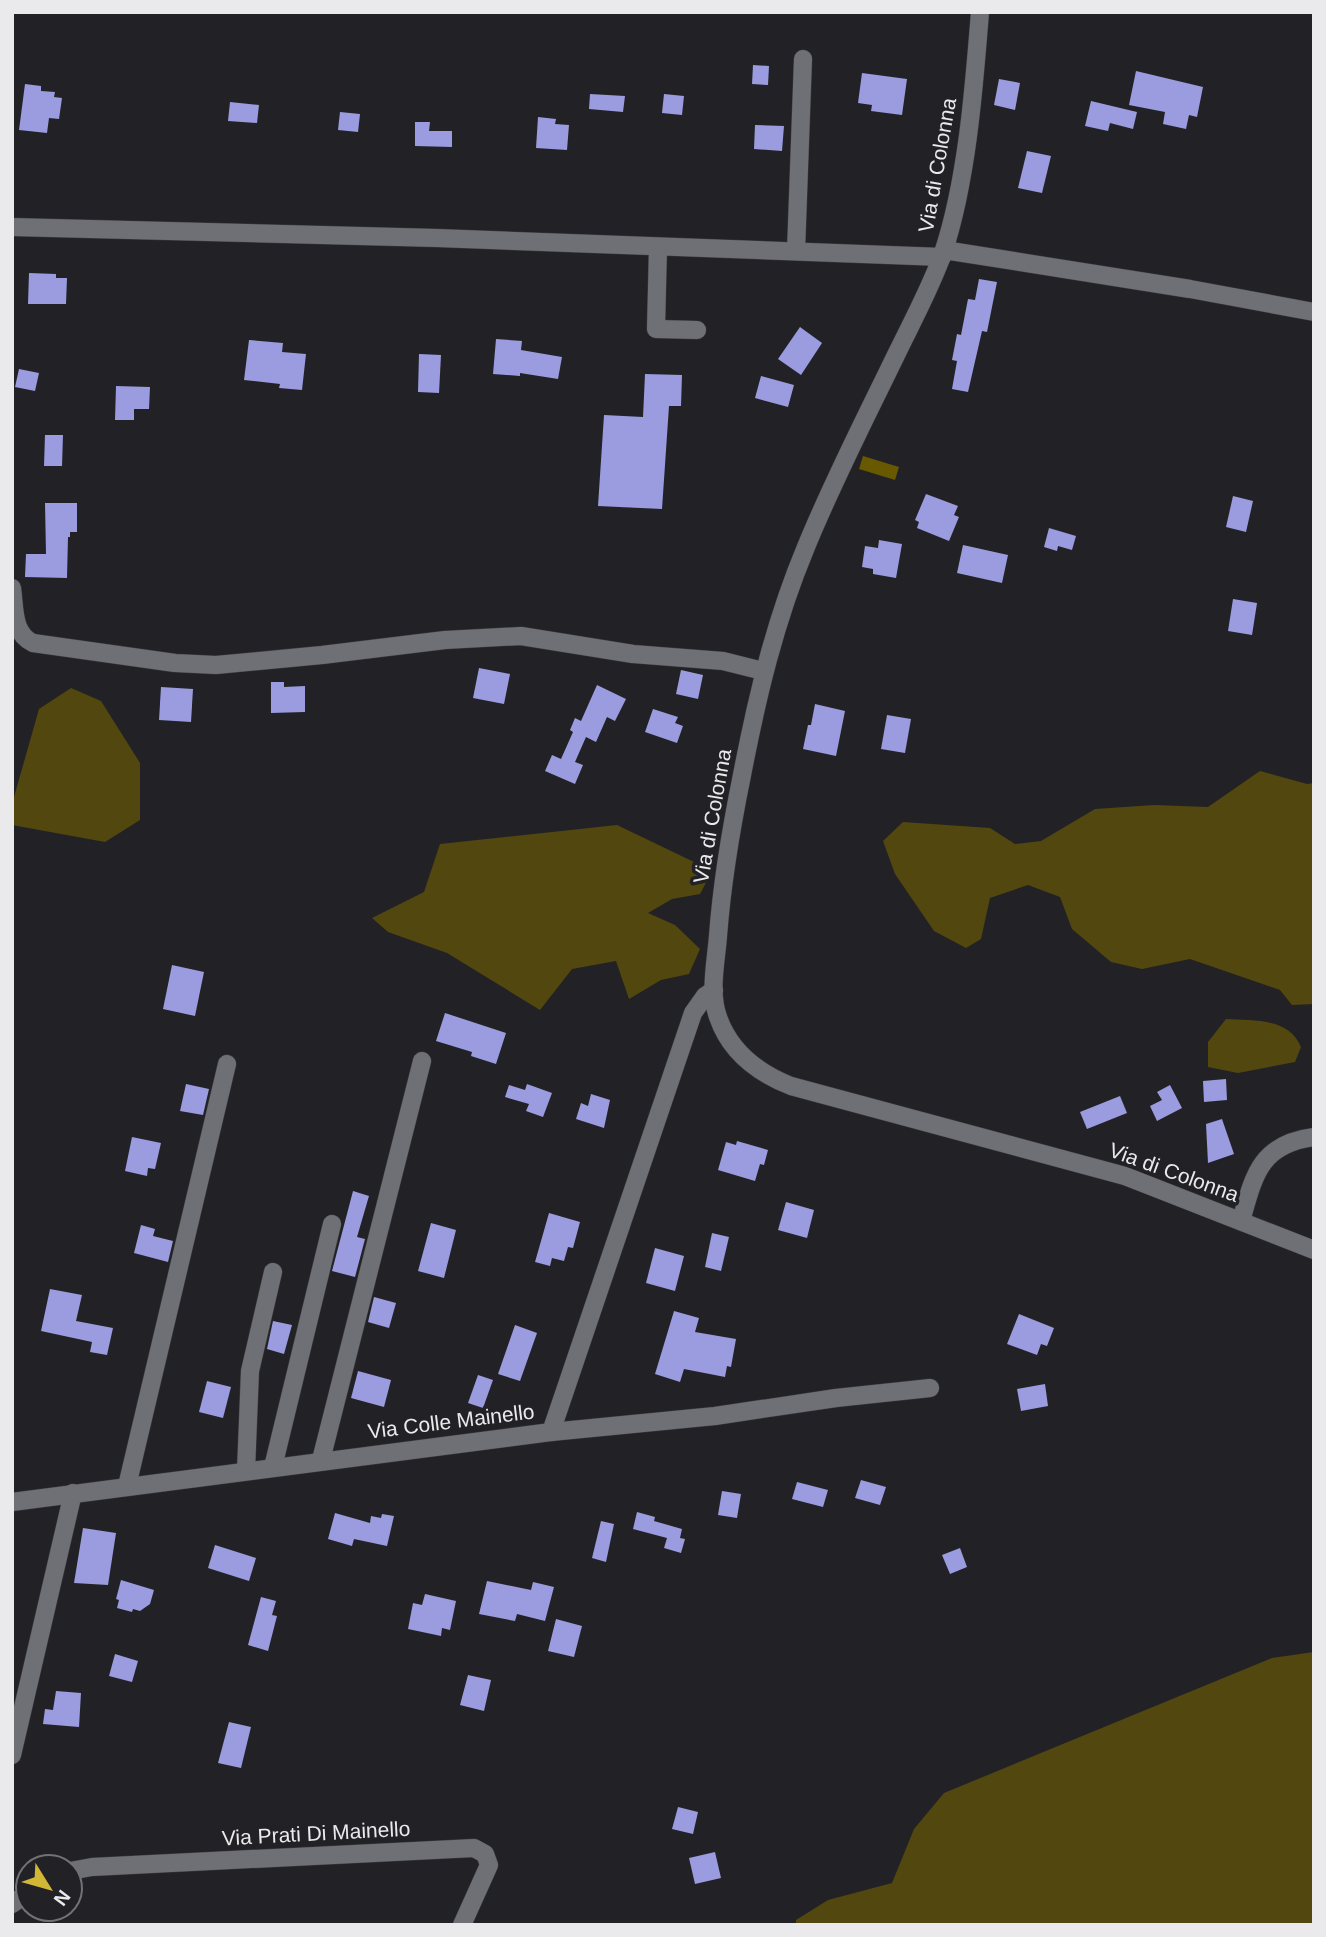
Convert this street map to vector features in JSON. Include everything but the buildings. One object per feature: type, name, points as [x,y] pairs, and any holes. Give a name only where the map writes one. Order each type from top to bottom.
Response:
[{"type":"street","name":"Via di Colonna","points":[[980,12],[973,93],[961,174],[943,253],[923,301],[811,534],[779,618],[763,671],[725,864],[714,990],[717,1014],[733,1044],[753,1067],[774,1079],[816,1094],[1100,1168],[1177,1195],[1314,1250]]},
{"type":"street","points":[[796,251],[803,58]]},
{"type":"street","points":[[12,227],[796,251],[943,253],[1190,289],[1314,312]]},
{"type":"street","points":[[659,247],[656,329],[697,330]]},
{"type":"street","points":[[12,588],[19,632],[23,638],[33,643],[175,663],[239,663],[457,638],[510,636],[661,658],[723,661],[763,671]]},
{"type":"street","name":"Via Colle Mainello","points":[[12,1502],[551,1432],[693,1013],[705,996],[714,990]]},
{"type":"street","points":[[321,1460],[422,1061]]},
{"type":"street","points":[[127,1486],[227,1064]]},
{"type":"street","points":[[1241,1221],[1260,1164],[1283,1145],[1314,1137]]},
{"type":"street","points":[[273,1467],[332,1224]]},
{"type":"street","points":[[246,1470],[250,1371],[273,1272]]},
{"type":"street","points":[[551,1432],[706,1417],[836,1398],[930,1388]]},
{"type":"street","points":[[12,1755],[73,1493]]},
{"type":"street","name":"Via Prati Di Mainello","points":[[84,1868],[477,1849],[487,1856],[489,1865],[462,1925]]},
{"type":"shaded area","points":[[863,456],[899,467],[895,480],[859,469]]},
{"type":"shaded area","points":[[71,688],[101,701],[140,763],[140,820],[105,842],[12,825],[12,804],[39,709]]},
{"type":"shaded area","points":[[1260,771],[1307,784],[1314,783],[1314,1004],[1292,1005],[1280,990],[1190,959],[1142,969],[1111,962],[1072,929],[1060,897],[1028,885],[990,898],[981,939],[966,948],[934,931],[895,874],[883,841],[903,822],[990,828],[1015,844],[1041,841],[1095,809],[1154,805],[1208,807]]},
{"type":"shaded area","points":[[617,825],[694,862],[708,879],[700,894],[672,899],[648,913],[675,925],[700,949],[689,974],[661,980],[629,999],[616,961],[572,969],[540,1010],[447,953],[388,932],[372,918],[424,892],[440,844]]},
{"type":"shaded area","points":[[1226,1019],[1258,1021],[1279,1025],[1288,1030],[1301,1047],[1295,1062],[1238,1073],[1208,1067],[1208,1042]]},
{"type":"shaded area","points":[[1314,1652],[1314,1925],[796,1925],[796,1920],[828,1900],[892,1883],[914,1829],[944,1793],[1272,1658]]}]
